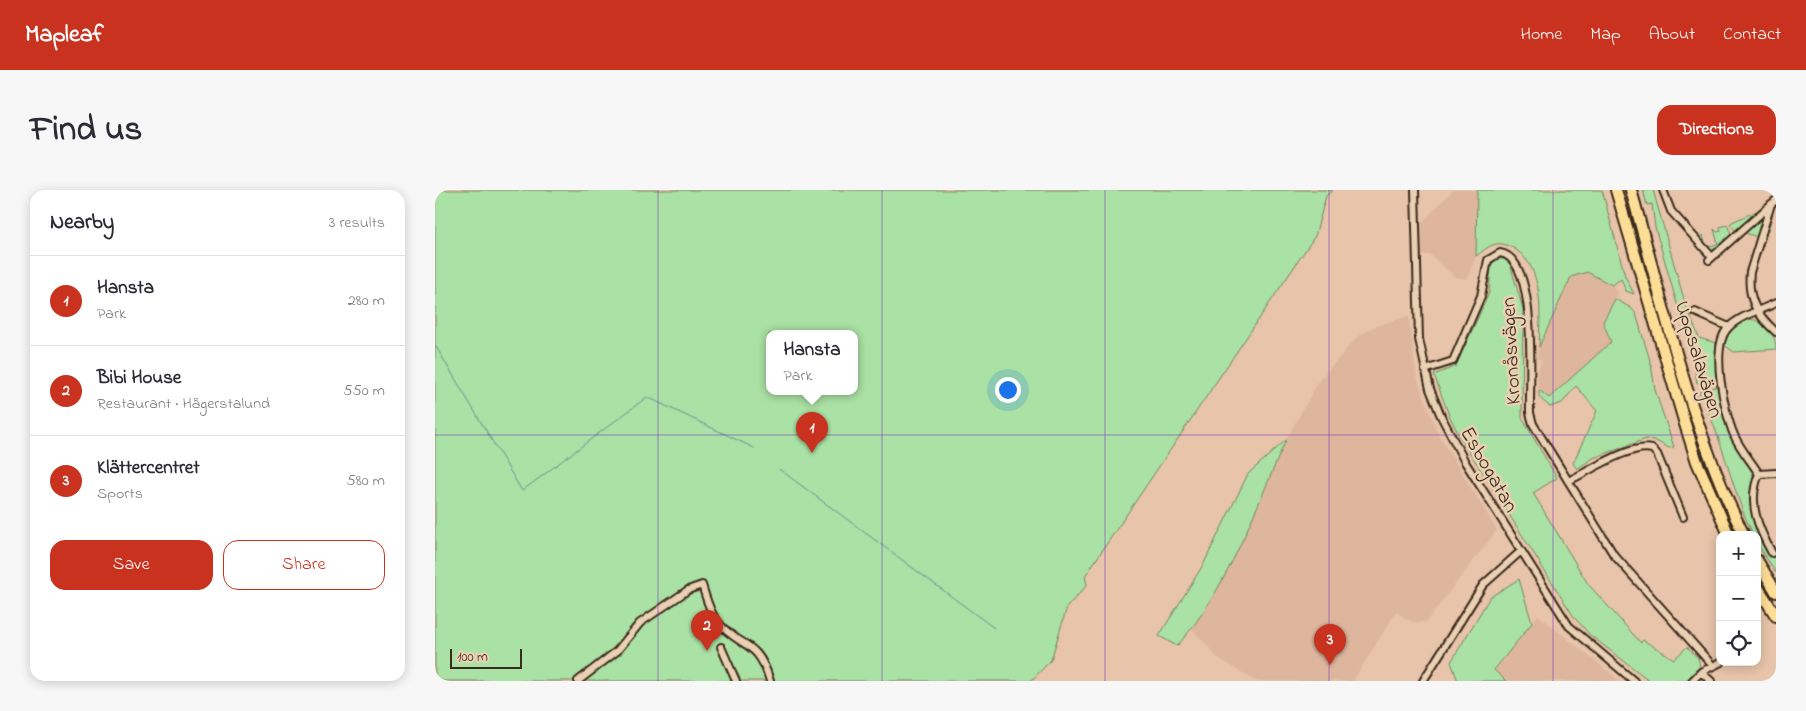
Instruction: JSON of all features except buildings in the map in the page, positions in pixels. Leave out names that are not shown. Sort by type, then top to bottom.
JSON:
[{"type":"highway","points":[[1611,190],[1635,257]]},
{"type":"highway","name":"Uppsalavägen","points":[[1616,190],[1697,462],[1727,531]]},
{"type":"highway","name":"Uppsalavägen","points":[[1631,190],[1698,420],[1722,486],[1742,531]]},
{"type":"highway","points":[[1761,567],[1776,592]]},
{"type":"highway","points":[[1761,592],[1776,616]]},
{"type":"street","name":"Esbogatan","points":[[1415,190],[1417,322],[1430,389],[1453,440],[1520,552],[1569,626],[1581,639],[1630,680]]},
{"type":"street","points":[[1663,190],[1671,211],[1710,258],[1773,202]]},
{"type":"street","points":[[1773,202],[1749,272],[1750,292],[1757,312],[1776,332]]},
{"type":"street","name":"Kronåsvägen","points":[[1425,370],[1453,362],[1481,296],[1487,260],[1499,253],[1511,257],[1517,264],[1522,278],[1529,310],[1530,413],[1533,424],[1625,569],[1713,666]]},
{"type":"street","points":[[1759,474],[1735,437],[1727,409],[1719,351],[1723,334],[1729,327],[1776,303]]},
{"type":"street","points":[[1695,312],[1729,327]]},
{"type":"street","points":[[1568,481],[1597,464],[1643,447],[1653,449],[1657,454],[1683,517]]},
{"type":"street","points":[[1759,474],[1776,473]]},
{"type":"street","points":[[1759,474],[1754,484],[1752,506],[1772,553]]},
{"type":"street","points":[[1423,681],[1483,585],[1520,552]]},
{"type":"street","points":[[578,681],[617,651],[640,623],[688,590],[702,585],[717,621],[758,653],[765,664],[770,681]]},
{"type":"street","points":[[721,647],[736,681]]},
{"type":"street","points":[[1692,681],[1701,672],[1716,664]]},
{"type":"street","points":[[1701,672],[1711,681]]},
{"type":"shaded area","points":[[1453,190],[1477,190],[1476,256],[1467,279],[1455,277],[1431,255],[1420,255],[1420,225]]},
{"type":"shaded area","points":[[1587,272],[1612,285],[1618,294],[1603,322],[1612,342],[1549,398],[1539,390],[1537,374],[1542,360],[1537,358],[1539,347],[1571,277]]},
{"type":"shaded area","points":[[1409,316],[1416,375],[1438,434],[1497,530],[1426,622],[1412,622],[1396,612],[1353,681],[1255,681],[1217,657],[1192,629],[1229,566],[1286,440],[1318,382],[1356,338],[1373,327]]},
{"type":"shaded area","points":[[1538,615],[1620,681],[1506,681],[1494,671]]},
{"type":"green space","points":[[435,190],[1333,190],[1326,196],[1315,236],[1085,576],[1087,585],[1067,607],[1051,660],[1031,681],[435,681]]},
{"type":"green space","points":[[1477,190],[1602,190],[1625,276],[1634,294],[1626,291],[1621,279],[1612,285],[1587,272],[1571,277],[1539,347],[1539,294],[1532,268],[1515,249],[1506,245],[1493,245],[1476,256]]},
{"type":"green space","points":[[1643,190],[1653,190],[1685,303],[1699,338],[1716,343],[1715,357],[1718,378],[1697,383],[1694,363],[1655,227],[1652,204],[1647,205]]},
{"type":"green space","points":[[1759,210],[1736,231],[1730,224],[1732,222]]},
{"type":"green space","points":[[1763,214],[1757,237],[1743,232]]},
{"type":"green space","points":[[1727,225],[1731,234],[1716,250],[1710,250],[1707,247],[1718,244],[1714,229],[1717,232],[1721,231],[1720,227]]},
{"type":"green space","points":[[1703,235],[1706,246],[1699,240]]},
{"type":"green space","points":[[1497,259],[1504,259],[1510,264],[1523,309],[1522,418],[1557,478],[1533,493],[1588,584],[1641,643],[1643,640],[1674,659],[1687,647],[1698,658],[1700,666],[1686,681],[1650,681],[1590,635],[1574,617],[1460,437],[1449,415],[1434,375],[1456,366],[1489,293],[1491,265]]},
{"type":"green space","points":[[1615,299],[1631,308],[1636,314],[1651,364],[1655,390],[1674,447],[1669,448],[1654,440],[1646,439],[1593,458],[1577,469],[1573,463],[1597,411],[1576,386],[1562,403],[1550,407],[1539,397],[1539,390],[1549,398],[1611,342],[1603,322]]},
{"type":"green space","points":[[1750,319],[1760,322],[1769,329],[1774,338],[1776,349],[1734,352],[1724,345],[1726,335],[1732,328],[1740,322]]},
{"type":"green space","points":[[1718,386],[1732,440],[1753,472],[1751,506],[1760,531],[1751,531],[1745,517],[1714,427],[1699,392]]},
{"type":"green space","points":[[1286,440],[1239,548],[1226,574],[1195,624],[1177,646],[1159,636],[1203,565],[1248,474]]},
{"type":"green space","points":[[1761,535],[1776,561],[1776,573],[1761,550]]},
{"type":"green space","points":[[1519,579],[1532,623],[1494,670],[1506,681],[1458,681],[1451,662],[1490,597]]},
{"type":"waterway","points":[[435,345],[522,491],[647,397],[754,448]]},
{"type":"waterway","points":[[779,469],[994,628]]},
{"type":"place","name":"Hansta","points":[[812,453]]},
{"type":"place","name":"Bibi House","points":[[707,651]]},
{"type":"place","name":"Klättercentret","points":[[1330,665]]}]
